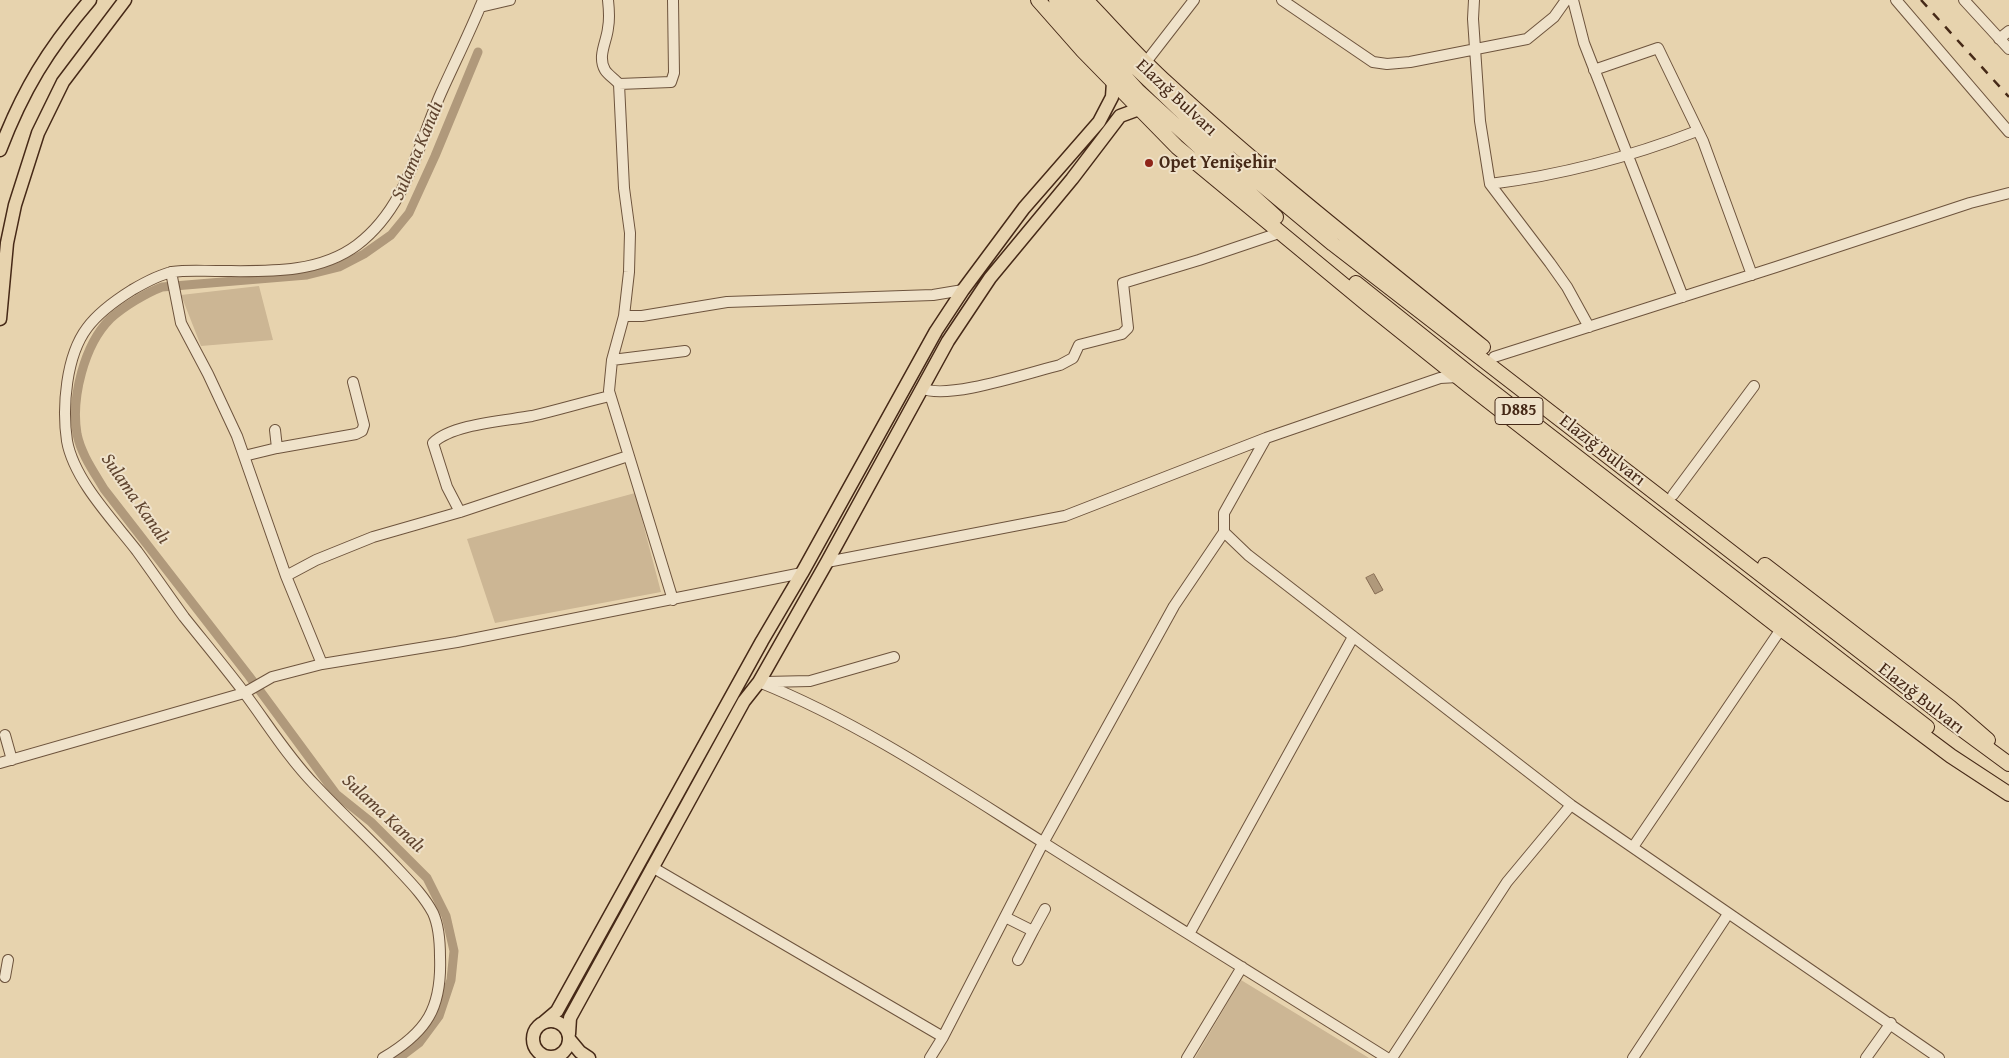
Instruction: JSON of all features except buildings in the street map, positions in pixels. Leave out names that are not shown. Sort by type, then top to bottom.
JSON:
[{"type":"highway","points":[[1038,0],[1113,82],[1177,147],[1282,232],[1440,371],[1458,377],[1781,629],[1951,756],[2009,792]]},
{"type":"highway","name":"Elazığ Bulvarı","points":[[1056,0],[1138,91],[1307,244],[1470,374],[2009,792]]},
{"type":"highway","name":"Elazığ Bulvarı","points":[[1071,0],[1135,67],[1232,160],[1333,244],[1941,714],[2009,764]]},
{"type":"highway","points":[[1086,0],[1146,62],[1208,120],[1323,218],[1494,357],[1950,706],[2009,759]]},
{"type":"main road","points":[[0,150],[22,97],[36,71],[62,32],[90,0]]},
{"type":"main road","points":[[0,319],[7,243],[20,188],[38,133],[63,82],[125,0]]},
{"type":"main road","points":[[1113,82],[1112,97],[1098,122],[1024,208],[963,290],[936,331],[557,1011],[536,1030],[533,1042],[538,1052],[550,1058],[561,1055],[569,1046],[570,1018],[744,701],[759,682],[948,341],[990,278],[1072,179],[1120,116],[1139,109]]},
{"type":"main road","points":[[544,1022],[562,1024],[580,1052],[589,1058]]},
{"type":"street","points":[[383,1058],[398,1049],[417,1033],[430,1017],[437,998],[440,971],[438,930],[433,914],[417,889],[303,772],[278,740],[247,691],[97,502],[72,456],[67,440],[67,381],[77,344],[87,326],[122,296],[146,282],[171,276],[309,266],[345,253],[360,242],[378,225],[404,188],[440,95],[482,4],[510,0]]},
{"type":"street","points":[[608,0],[610,13],[608,30],[602,50],[602,60],[605,70],[619,84],[624,188],[630,233],[629,272],[624,316],[612,360],[610,396],[674,600]]},
{"type":"street","points":[[619,84],[671,82],[674,73],[674,0]]},
{"type":"street","points":[[1146,62],[1194,0]]},
{"type":"street","points":[[1282,0],[1373,62],[1387,64],[1410,62],[1526,39],[1554,17],[1566,0]]},
{"type":"street","points":[[1474,0],[1473,19],[1480,121],[1490,184],[1550,263],[1589,327]]},
{"type":"street","points":[[1573,0],[1584,43],[1594,70],[1684,297]]},
{"type":"street","points":[[1896,0],[2009,132]]},
{"type":"street","points":[[1964,0],[2009,49]]},
{"type":"street","points":[[1999,39],[2009,31]]},
{"type":"street","points":[[1594,70],[1658,48],[1703,141],[1752,275]]},
{"type":"street","points":[[1490,184],[1548,175],[1628,155],[1697,131]]},
{"type":"street","points":[[1494,357],[1970,203],[2009,193]]},
{"type":"street","points":[[922,388],[928,392],[960,390],[1060,365],[1073,358],[1079,345],[1127,331],[1123,283],[1282,232]]},
{"type":"street","points":[[171,276],[181,323],[208,374],[237,436],[286,576],[322,664]]},
{"type":"street","points":[[624,316],[642,316],[728,302],[933,295],[963,290]]},
{"type":"street","points":[[612,360],[685,350]]},
{"type":"street","points":[[827,562],[1065,516],[1440,371]]},
{"type":"street","points":[[244,456],[356,434],[362,431],[364,425],[353,382]]},
{"type":"street","points":[[1673,494],[1754,386]]},
{"type":"street","points":[[460,512],[447,487],[433,443],[438,438],[468,427],[530,416],[610,396]]},
{"type":"street","points":[[275,430],[277,448]]},
{"type":"street","points":[[930,1058],[943,1037],[1043,842],[1174,606],[1224,532],[1224,513],[1266,438]]},
{"type":"street","points":[[286,576],[316,560],[373,537],[460,512],[628,456]]},
{"type":"street","points":[[1224,532],[1248,555],[1571,805],[1939,1058]]},
{"type":"street","points":[[0,763],[247,691],[272,677],[322,664],[457,642],[802,573]]},
{"type":"street","points":[[1633,847],[1781,629]]},
{"type":"street","points":[[1189,934],[1354,636]]},
{"type":"street","points":[[759,682],[810,680],[894,657]]},
{"type":"street","points":[[759,682],[798,698],[931,770],[1387,1058]]},
{"type":"street","points":[[5,735],[12,760]]},
{"type":"street","points":[[1392,1058],[1507,882],[1571,805]]},
{"type":"street","points":[[652,867],[943,1037]]},
{"type":"street","points":[[1018,960],[1045,909]]},
{"type":"street","points":[[1632,1058],[1728,914]]},
{"type":"street","points":[[1005,917],[1033,931]]},
{"type":"street","points":[[5,976],[8,960]]},
{"type":"street","points":[[1187,1058],[1242,967]]},
{"type":"street","points":[[1866,1058],[1890,1024]]},
{"type":"shaded area","points":[[259,286],[273,340],[201,346],[181,295]]},
{"type":"shaded area","points":[[635,493],[661,592],[495,623],[467,539]]},
{"type":"shaded area","points":[[1374,574],[1383,590],[1375,594],[1366,578]]},
{"type":"shaded area","points":[[1241,980],[1369,1058],[1195,1058]]},
{"type":"waterway","name":"Sulama Kanalı","points":[[399,1058],[419,1043],[439,1016],[451,980],[454,951],[446,916],[427,878],[371,822],[336,794],[249,676],[104,489],[88,463],[79,441],[76,404],[87,357],[101,330],[115,314],[142,297],[162,287],[307,275],[339,267],[364,254],[391,235],[409,213],[478,52]]},
{"type":"railway","points":[[1921,0],[2009,97]]},
{"type":"place","name":"Opet Yenişehir","points":[[1149,163]]}]
